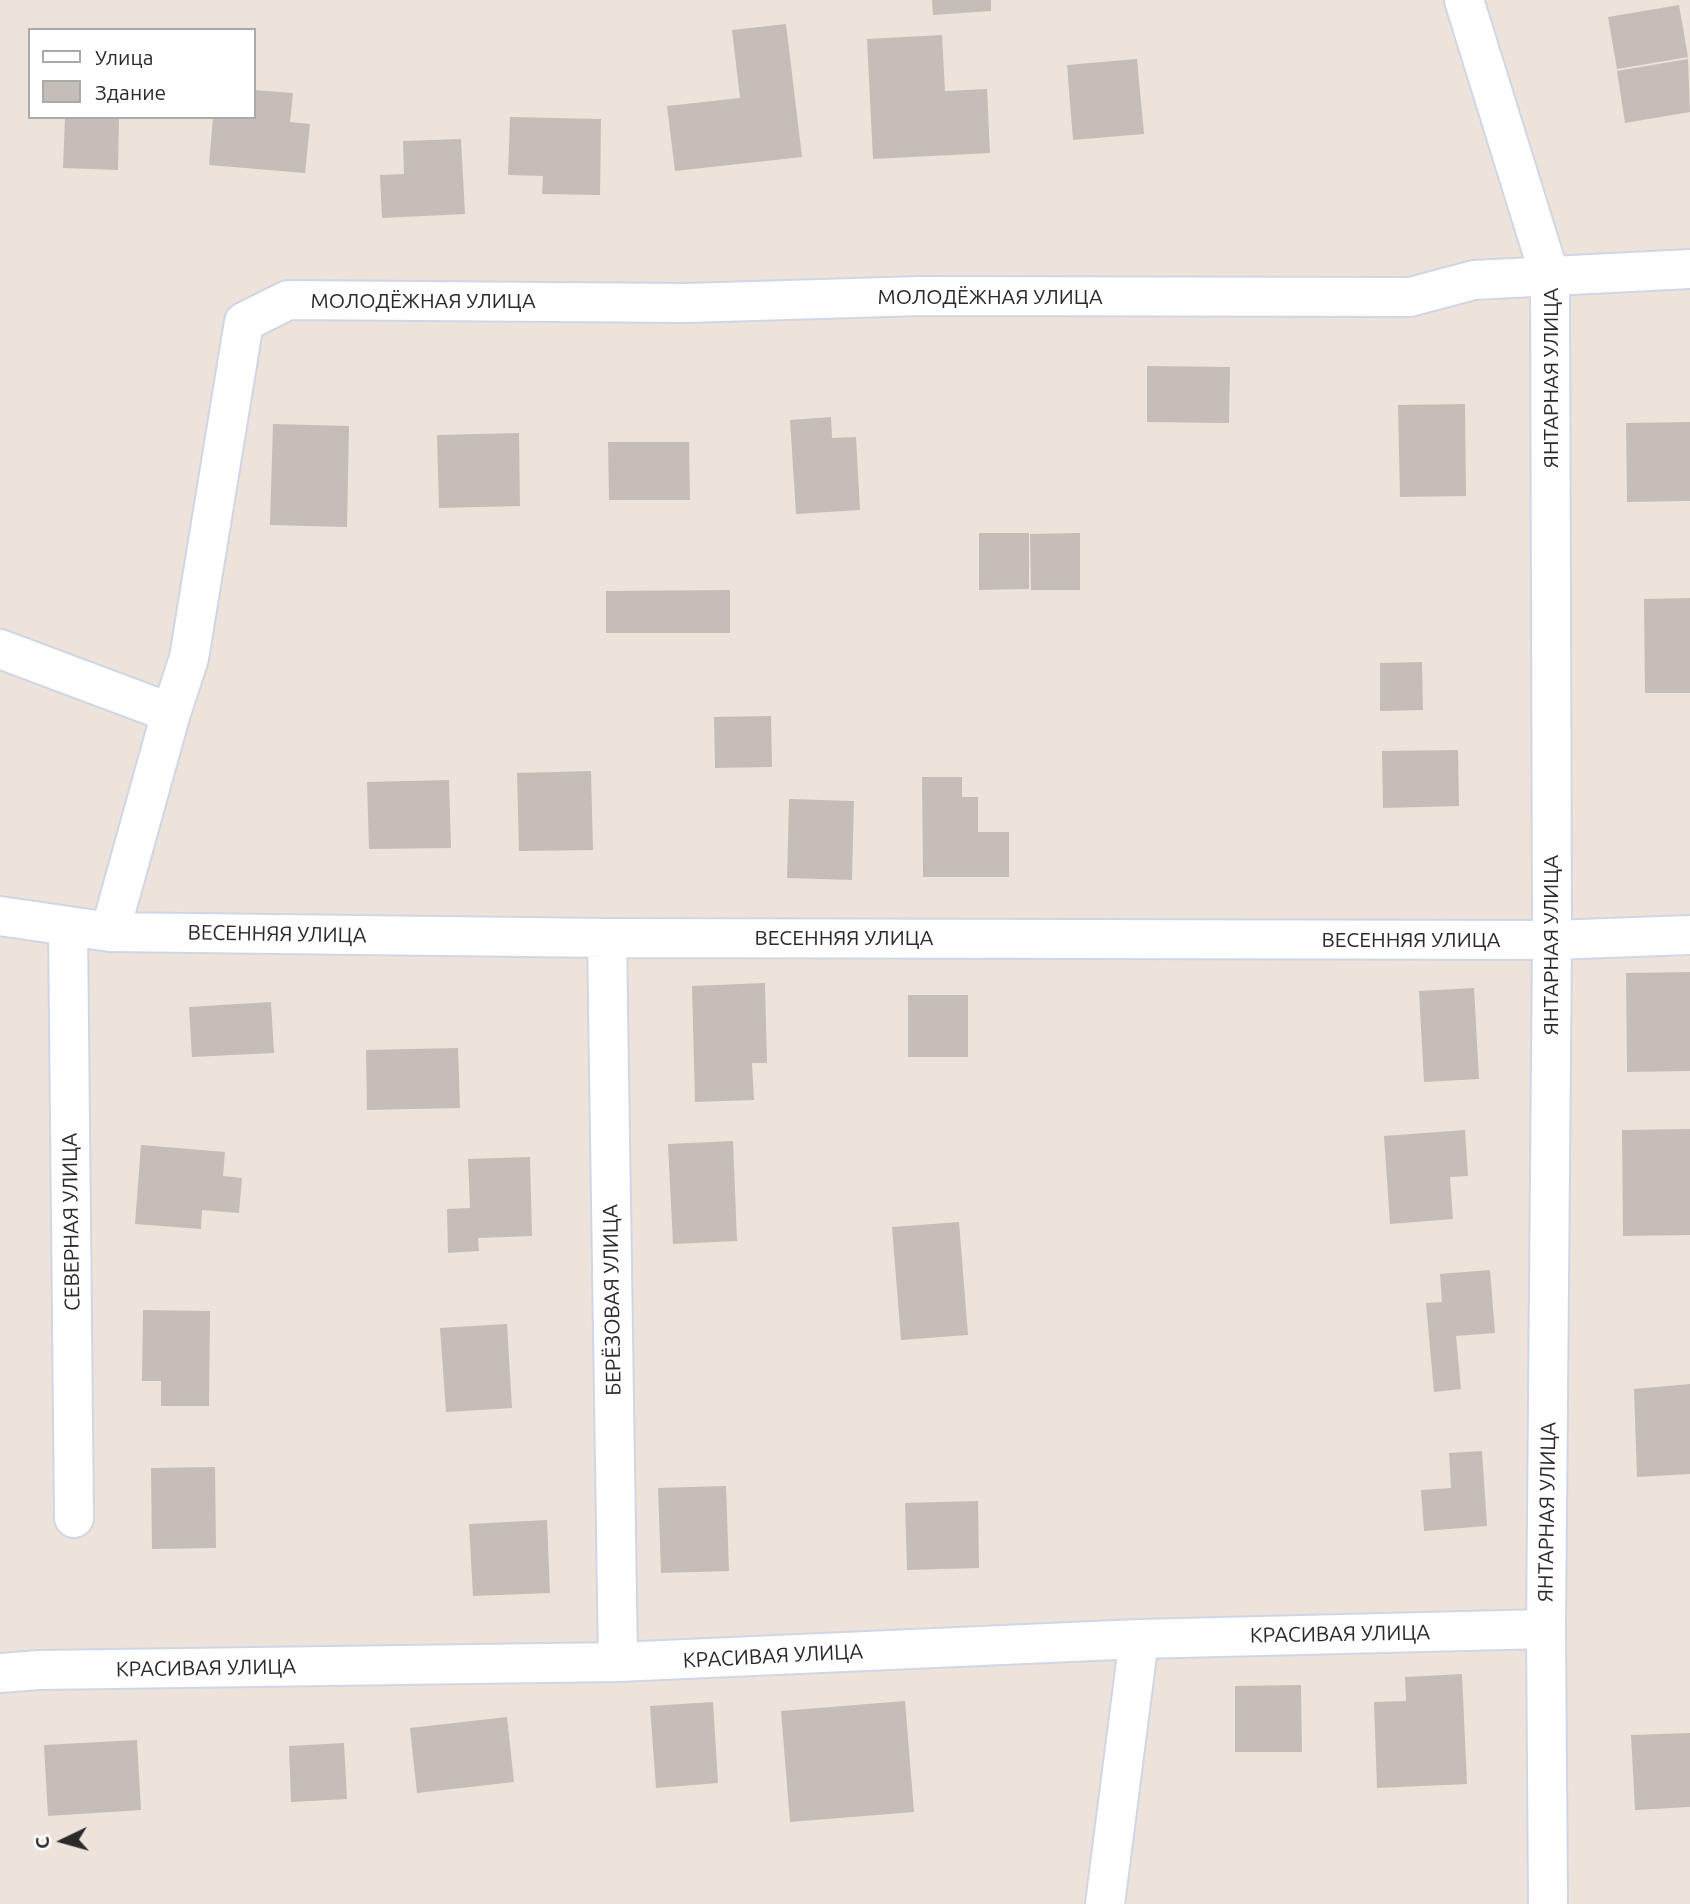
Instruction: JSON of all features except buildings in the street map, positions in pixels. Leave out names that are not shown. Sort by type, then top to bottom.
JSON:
[{"type":"street","name":"ЯНТАРНАЯ УЛИЦА","points":[[1464,0],[1550,277],[1552,940],[1546,1629],[1548,1904]]},
{"type":"street","name":"МОЛОДЁЖНАЯ УЛИЦА","points":[[171,713],[189,658],[244,322],[288,300],[686,303],[921,296],[1410,297],[1474,280],[1690,269]]},
{"type":"street","points":[[0,649],[171,713],[110,932]]},
{"type":"street","name":"ВЕСЕННЯЯ УЛИЦА","points":[[0,916],[110,932],[607,937],[1552,940],[1690,935]]},
{"type":"street","name":"СЕВЕРНАЯ УЛИЦА","points":[[68,926],[74,1518]]},
{"type":"street","name":"БЕРЁЗОВАЯ УЛИЦА","points":[[607,937],[618,1662]]},
{"type":"street","name":"КРАСИВАЯ УЛИЦА","points":[[0,1673],[38,1670],[618,1662],[1139,1639],[1546,1629]]},
{"type":"street","points":[[1105,1904],[1139,1639]]}]
